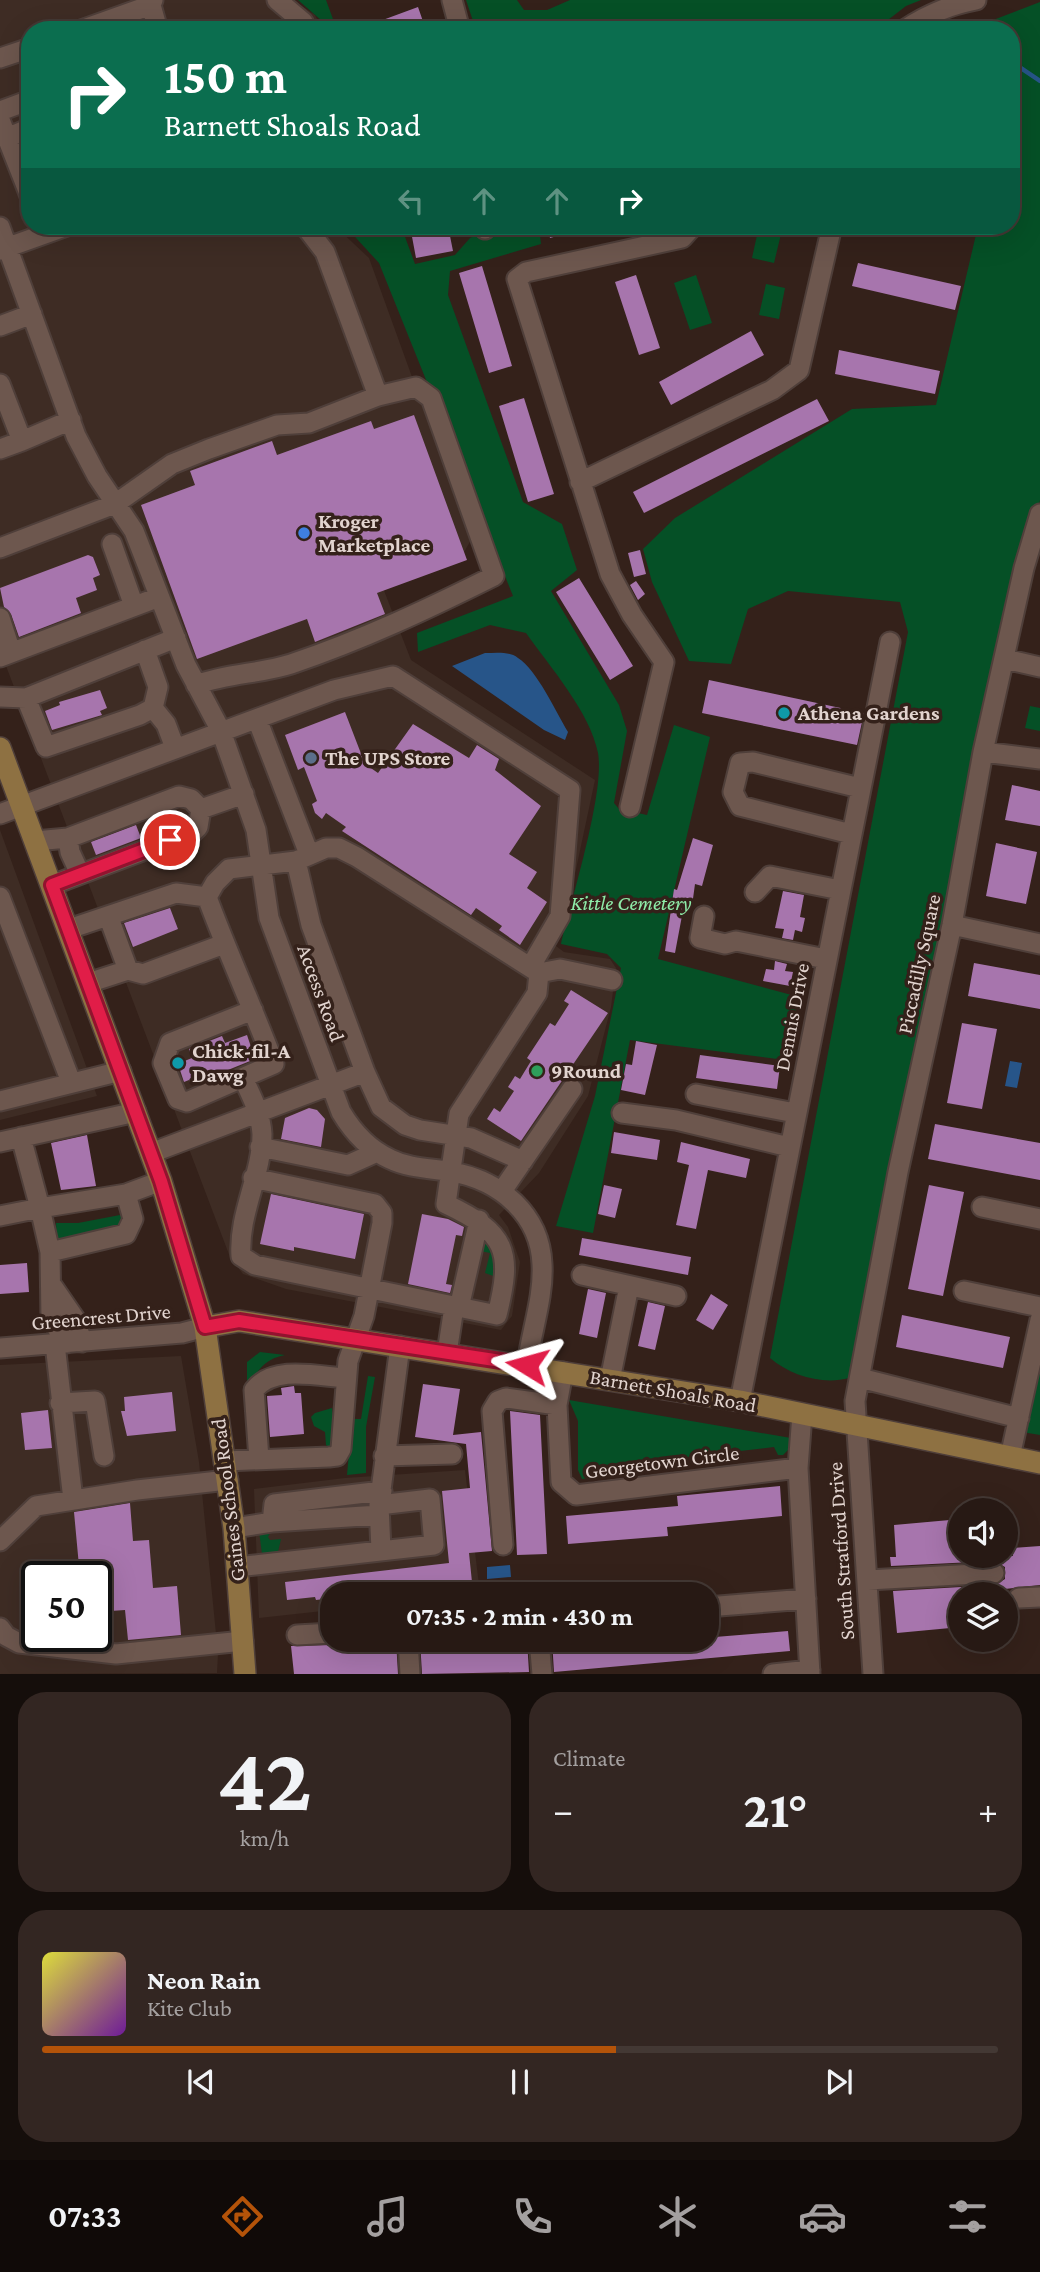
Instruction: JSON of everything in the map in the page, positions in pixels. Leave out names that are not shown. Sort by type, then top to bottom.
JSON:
[{"type":"main road","points":[[0,748],[161,1181],[205,1327]]},
{"type":"main road","name":"Barnett Shoals Road","points":[[205,1327],[239,1321],[527,1365],[740,1401],[1040,1463]]},
{"type":"main road","name":"Gaines School Road","points":[[205,1327],[234,1528],[245,1674]]},
{"type":"street","points":[[277,0],[302,21]]},
{"type":"street","points":[[452,0],[458,21]]},
{"type":"street","points":[[917,21],[949,5],[976,0]]},
{"type":"street","points":[[104,21],[152,2],[156,21]]},
{"type":"street","points":[[0,58],[21,51]]},
{"type":"street","points":[[0,111],[21,103]]},
{"type":"street","points":[[4,129],[21,163]]},
{"type":"street","name":"Access Road","points":[[0,227],[4,249],[32,314],[71,420],[97,477],[134,531],[196,685],[221,731],[256,830],[270,918],[331,1086],[348,1124],[377,1152],[407,1165],[452,1171],[481,1180],[502,1191],[526,1216],[542,1257],[541,1283],[527,1365]]},
{"type":"street","points":[[4,249],[33,235]]},
{"type":"street","points":[[312,235],[325,251],[378,396]]},
{"type":"street","points":[[630,807],[664,662],[615,584],[580,482],[517,279],[526,272],[682,238],[685,235]]},
{"type":"street","points":[[580,482],[772,390],[799,370],[830,235]]},
{"type":"street","points":[[0,326],[32,314]]},
{"type":"street","points":[[0,384],[22,441]]},
{"type":"street","points":[[0,548],[115,504],[172,464],[277,425],[309,423],[378,396],[416,387],[431,398],[495,576],[396,625],[299,661],[223,675],[196,685]]},
{"type":"street","points":[[0,449],[71,420]]},
{"type":"street","name":"Piccadilly Square","points":[[855,1424],[855,1401],[898,1172],[952,925],[983,752],[1005,659],[1032,569],[1040,514]]},
{"type":"street","points":[[112,544],[134,606]]},
{"type":"street","points":[[0,618],[5,654],[159,597]]},
{"type":"street","points":[[0,697],[26,698],[176,638]]},
{"type":"street","name":"Dennis Drive","points":[[740,1401],[890,642]]},
{"type":"street","points":[[145,650],[158,687],[153,708]]},
{"type":"street","points":[[1005,659],[1040,667]]},
{"type":"street","points":[[0,814],[334,690],[393,676],[570,790],[560,916],[535,970],[540,985],[459,1114],[446,1204],[479,1220],[500,1245],[506,1265],[505,1283],[497,1315],[255,1265],[241,1256],[242,1233],[260,1147],[258,1113],[243,1077]]},
{"type":"street","points":[[26,698],[46,747],[153,708]]},
{"type":"street","points":[[153,708],[166,724],[175,748]]},
{"type":"street","points":[[257,719],[303,857],[311,925],[377,1100],[398,1122],[419,1130],[480,1141],[523,1161]]},
{"type":"street","points":[[983,752],[1040,759]]},
{"type":"street","points":[[851,834],[740,806],[733,792],[740,763],[753,762],[860,788]]},
{"type":"street","points":[[201,809],[244,794]]},
{"type":"street","points":[[35,841],[68,838],[179,796],[191,799],[201,809]]},
{"type":"street","points":[[52,885],[193,832],[198,827],[201,809]]},
{"type":"street","points":[[68,838],[70,852],[80,874]]},
{"type":"street","points":[[207,897],[229,869],[262,866],[339,848],[535,970],[560,969],[612,981]]},
{"type":"street","points":[[755,892],[770,876],[840,890]]},
{"type":"street","points":[[69,929],[109,918],[176,893],[207,897]]},
{"type":"street","points":[[0,897],[71,1082]]},
{"type":"street","points":[[207,897],[224,944],[253,1010],[274,1064],[187,1102],[178,1099],[163,1057],[170,1043],[178,1037],[253,1010]]},
{"type":"street","points":[[704,916],[700,938],[725,944],[736,941],[826,959]]},
{"type":"street","points":[[109,918],[128,970]]},
{"type":"street","points":[[952,925],[1040,944]]},
{"type":"street","points":[[88,983],[128,970],[143,974],[224,944]]},
{"type":"street","points":[[0,1101],[121,1071]]},
{"type":"street","points":[[151,1153],[365,1072]]},
{"type":"street","points":[[502,1191],[572,1089]]},
{"type":"street","points":[[696,1094],[796,1113]]},
{"type":"street","points":[[0,1142],[136,1112]]},
{"type":"street","points":[[622,1113],[676,1120],[789,1147]]},
{"type":"street","points":[[21,1137],[50,1252],[51,1319],[68,1343],[60,1402],[73,1500]]},
{"type":"street","points":[[260,1147],[348,1165],[377,1152]]},
{"type":"street","points":[[0,1541],[36,1506],[137,1490],[227,1471],[259,1460],[337,1455],[341,1449],[345,1378],[369,1289],[382,1223],[380,1208],[365,1201],[253,1178]]},
{"type":"street","points":[[0,1216],[126,1194],[161,1181]]},
{"type":"street","points":[[50,1252],[126,1234],[134,1219],[126,1194]]},
{"type":"street","points":[[982,1207],[1040,1219]]},
{"type":"street","points":[[447,1353],[479,1220]]},
{"type":"street","points":[[582,1275],[676,1296]]},
{"type":"street","points":[[610,1380],[629,1286]]},
{"type":"street","points":[[964,1291],[1040,1307]]},
{"type":"street","points":[[1010,1458],[1040,1320]]},
{"type":"street","name":"Greencrest Drive","points":[[0,1348],[182,1333],[205,1327]]},
{"type":"street","points":[[381,1550],[380,1504],[384,1456],[400,1346]]},
{"type":"street","name":"Georgetown Circle","points":[[563,1372],[557,1405],[561,1482],[576,1495],[799,1468]]},
{"type":"street","points":[[259,1460],[254,1390],[260,1382],[272,1376],[300,1374],[345,1378]]},
{"type":"street","points":[[860,1378],[1019,1418]]},
{"type":"street","points":[[503,1545],[492,1411],[498,1401],[506,1398],[557,1405]]},
{"type":"street","points":[[60,1402],[96,1401],[104,1456]]},
{"type":"street","points":[[773,1674],[810,1672],[799,1468],[802,1414]]},
{"type":"street","name":"South Stratford Drive","points":[[855,1424],[873,1674]]},
{"type":"street","points":[[384,1456],[452,1454]]},
{"type":"street","points":[[234,1528],[272,1522],[274,1504],[380,1504],[430,1499],[433,1545],[237,1567]]},
{"type":"street","points":[[868,1580],[994,1573]]},
{"type":"street","points":[[1018,1598],[1040,1597]]},
{"type":"street","points":[[719,1606],[806,1599]]},
{"type":"street","points":[[0,1628],[6,1636],[19,1643],[116,1654],[243,1641]]},
{"type":"street","points":[[297,1635],[320,1634]]},
{"type":"street","points":[[409,1652],[410,1674]]},
{"type":"street","points":[[540,1652],[542,1674]]},
{"type":"shaded area","points":[[0,0],[293,0],[315,15],[318,21],[21,21],[21,235],[345,235],[369,258],[471,540],[460,559],[383,588],[411,660],[595,780],[565,921],[552,943],[564,952],[610,959],[616,968],[611,1007],[588,1096],[539,1173],[499,1215],[508,1227],[520,1262],[512,1316],[501,1330],[286,1289],[243,1274],[230,1257],[0,650]]},
{"type":"shaded area","points":[[0,830],[97,1096],[0,1120]]},
{"type":"shaded area","points":[[181,1356],[199,1462],[218,1654],[217,1673],[0,1674],[0,1365]]},
{"type":"shaded area","points":[[465,1470],[479,1582],[320,1582],[320,1611],[259,1618],[254,1489],[345,1478]]},
{"type":"green space","points":[[298,0],[326,0],[334,21],[322,21]]},
{"type":"green space","points":[[466,0],[517,0],[524,10],[547,10],[570,0],[921,0],[906,6],[887,21],[473,21]]},
{"type":"green space","points":[[1040,2],[1040,500],[849,1378],[818,1379],[797,1374],[770,1358],[908,632],[900,602],[788,591],[748,609],[731,664],[689,661],[652,582],[643,549],[675,518],[852,409],[936,405],[976,235],[1020,235],[1020,21],[990,21]]},
{"type":"green space","name":"Kittle Cemetery","points":[[353,235],[404,235],[415,264],[455,255],[470,238],[476,235],[540,235],[541,244],[450,271],[448,295],[523,502],[562,524],[577,570],[551,591],[619,705],[627,731],[614,803],[619,809],[647,815],[674,725],[710,737],[658,959],[799,997],[785,1060],[630,1040],[593,1233],[556,1226],[595,1096],[621,968],[607,954],[561,944],[597,794],[598,753],[594,737],[578,706],[526,633],[490,625],[418,652],[417,633],[513,596],[379,263]]},
{"type":"green space","points":[[757,235],[781,235],[774,263],[752,258]]},
{"type":"green space","points":[[696,275],[712,323],[690,330],[674,283]]},
{"type":"green space","points":[[766,284],[785,288],[779,319],[759,315]]},
{"type":"green space","points":[[1030,706],[1040,708],[1040,731],[1025,728]]},
{"type":"green space","points":[[124,1215],[129,1223],[57,1244],[56,1223],[78,1223]]},
{"type":"green space","points":[[482,1236],[495,1254],[496,1277],[485,1273],[490,1253],[480,1251]]},
{"type":"green space","points":[[260,1352],[285,1355],[269,1361],[258,1371],[247,1402],[247,1362]]},
{"type":"green space","points":[[1040,1358],[1040,1435],[1022,1432]]},
{"type":"green space","points":[[368,1376],[375,1377],[366,1427],[366,1473],[347,1475],[352,1419],[361,1419]]},
{"type":"green space","points":[[569,1400],[791,1438],[790,1448],[783,1455],[778,1455],[774,1447],[592,1468],[590,1478],[582,1479],[578,1470],[578,1421]]},
{"type":"green space","points":[[332,1408],[336,1444],[330,1448],[326,1445],[325,1432],[314,1426],[311,1417],[315,1413]]},
{"type":"green space","points":[[259,1531],[271,1531],[268,1537],[270,1540],[281,1539],[278,1552],[262,1554]]},
{"type":"water","points":[[485,653],[511,654],[525,664],[539,681],[568,732],[565,740],[544,730],[452,666]]},
{"type":"water","points":[[1010,1061],[1022,1063],[1017,1088],[1005,1086]]},
{"type":"water","points":[[510,1565],[511,1577],[487,1579],[487,1567]]},
{"type":"building","points":[[418,7],[423,21],[380,21]]},
{"type":"building","points":[[412,235],[450,235],[453,251],[416,258]]},
{"type":"building","points":[[858,263],[961,286],[955,310],[852,286]]},
{"type":"building","points":[[482,266],[512,366],[489,373],[459,273]]},
{"type":"building","points":[[636,275],[660,348],[639,355],[615,282]]},
{"type":"building","points":[[751,331],[764,355],[671,405],[659,382]]},
{"type":"building","points":[[839,350],[940,371],[935,394],[835,374]]},
{"type":"building","points":[[524,398],[554,494],[528,502],[499,406]]},
{"type":"building","points":[[817,399],[829,421],[644,513],[633,492]]},
{"type":"building","name":"Kroger Marketplace","points":[[414,415],[467,560],[377,593],[385,614],[315,642],[307,619],[197,659],[141,505],[195,485],[190,471],[272,441],[277,455],[371,421],[374,429]]},
{"type":"building","points":[[640,550],[646,574],[634,577],[628,553]]},
{"type":"building","points":[[88,555],[93,557],[100,575],[93,578],[97,590],[76,598],[81,613],[19,637],[11,614],[4,607],[0,588]]},
{"type":"building","points":[[579,578],[633,666],[610,680],[556,592]]},
{"type":"building","points":[[636,581],[645,594],[638,600],[630,585]]},
{"type":"building","name":"Athena Gardens","points":[[709,680],[864,713],[857,745],[702,713]]},
{"type":"building","points":[[100,690],[107,708],[100,711],[102,715],[52,730],[45,711],[60,705],[59,702]]},
{"type":"building","points":[[345,712],[365,764],[378,773],[413,724],[469,758],[477,745],[499,759],[495,770],[541,806],[509,854],[537,872],[527,888],[547,902],[520,945],[499,930],[502,926],[476,908],[471,915],[342,831],[346,827],[326,813],[322,819],[315,813],[312,804],[317,801],[304,767],[298,770],[285,735]]},
{"type":"building","points":[[1012,785],[1040,791],[1040,826],[1005,820]]},
{"type":"building","points":[[136,825],[141,838],[96,855],[91,842]]},
{"type":"building","points":[[693,838],[713,845],[702,886],[695,884],[692,906],[684,905],[675,953],[665,951],[674,889],[677,890]]},
{"type":"building","points":[[996,843],[1037,852],[1026,904],[986,896]]},
{"type":"building","points":[[783,891],[804,895],[800,917],[805,918],[802,932],[795,930],[793,940],[782,938],[784,929],[775,928]]},
{"type":"building","points":[[170,908],[178,929],[133,947],[124,923]]},
{"type":"building","points":[[775,961],[787,964],[785,971],[793,972],[790,986],[763,981],[766,969],[774,970]]},
{"type":"building","points":[[974,963],[1040,975],[1040,1009],[968,996]]},
{"type":"building","points":[[571,990],[608,1013],[521,1141],[487,1119],[494,1108],[500,1112],[514,1091],[508,1087],[515,1076],[520,1079],[531,1061],[527,1058],[550,1023],[555,1026],[569,1004],[564,1001]]},
{"type":"building","points":[[962,1023],[997,1029],[982,1109],[947,1103]]},
{"type":"building","points":[[247,1035],[255,1059],[191,1085],[189,1080],[184,1082],[180,1070],[185,1068],[182,1062],[192,1058],[189,1049],[222,1036],[225,1043]]},
{"type":"building","points":[[636,1041],[657,1045],[645,1095],[621,1090],[626,1064],[632,1065]]},
{"type":"building","points":[[700,1055],[780,1066],[777,1089],[696,1078]]},
{"type":"building","points":[[309,1108],[317,1110],[325,1119],[321,1147],[281,1139],[285,1118]]},
{"type":"building","points":[[935,1124],[1040,1143],[1040,1180],[928,1159]]},
{"type":"building","points":[[614,1132],[660,1140],[657,1160],[611,1153]]},
{"type":"building","points":[[87,1135],[96,1186],[61,1190],[51,1143]]},
{"type":"building","points":[[681,1142],[750,1159],[746,1178],[708,1170],[696,1229],[676,1225],[689,1165],[677,1162]]},
{"type":"building","points":[[604,1185],[622,1189],[615,1218],[598,1214]]},
{"type":"building","points":[[929,1185],[964,1192],[943,1296],[908,1289]]},
{"type":"building","points":[[271,1194],[364,1214],[355,1259],[294,1247],[294,1251],[260,1244]]},
{"type":"building","points":[[422,1214],[448,1219],[464,1227],[462,1236],[456,1235],[446,1284],[452,1285],[450,1293],[408,1284]]},
{"type":"building","points":[[582,1238],[691,1257],[688,1275],[579,1255]]},
{"type":"building","points":[[27,1263],[29,1292],[0,1294],[0,1265]]},
{"type":"building","points":[[588,1289],[606,1293],[597,1338],[579,1334]]},
{"type":"building","points":[[711,1294],[728,1305],[713,1330],[696,1320]]},
{"type":"building","points":[[648,1302],[665,1306],[655,1350],[638,1346]]},
{"type":"building","points":[[902,1315],[1010,1337],[1003,1368],[896,1347]]},
{"type":"building","points":[[423,1384],[460,1389],[453,1435],[481,1432],[492,1551],[469,1553],[472,1582],[320,1582],[320,1600],[316,1600],[315,1597],[287,1600],[285,1582],[449,1563],[442,1491],[470,1488],[466,1444],[415,1437]]},
{"type":"building","points":[[294,1386],[295,1393],[301,1393],[304,1434],[270,1437],[267,1396],[282,1395],[281,1388]]},
{"type":"building","points":[[172,1392],[176,1431],[127,1436],[121,1411],[125,1411],[124,1397]]},
{"type":"building","points":[[48,1410],[52,1448],[25,1450],[21,1413]]},
{"type":"building","points":[[510,1411],[540,1415],[547,1554],[517,1555]]},
{"type":"building","points":[[780,1486],[782,1516],[667,1527],[668,1536],[568,1544],[566,1516],[678,1506],[677,1496]]},
{"type":"building","points":[[130,1503],[133,1541],[149,1540],[153,1588],[177,1586],[181,1635],[128,1640],[125,1610],[112,1611],[112,1561],[79,1561],[74,1512]]},
{"type":"building","points":[[948,1520],[948,1563],[891,1566],[890,1557],[896,1557],[894,1525]]},
{"type":"building","points":[[1040,1546],[1040,1585],[1018,1588],[1018,1582],[1000,1582],[1005,1579],[1005,1568],[1018,1568],[1018,1548]]},
{"type":"building","points":[[948,1588],[948,1628],[897,1633],[893,1591]]},
{"type":"building","points":[[788,1631],[790,1651],[554,1672],[553,1652],[719,1652],[719,1637]]},
{"type":"building","points":[[320,1645],[320,1652],[397,1652],[398,1674],[294,1674],[291,1646]]},
{"type":"building","points":[[421,1652],[528,1652],[529,1672],[422,1674]]},
{"type":"waterway","points":[[1020,67],[1040,81]]},
{"type":"place","name":"Kroger Marketplace","points":[[304,533]]},
{"type":"place","name":"Athena Gardens","points":[[784,713]]},
{"type":"place","name":"The UPS Store","points":[[311,758]]},
{"type":"place","name":"Chick-fil-A Dawg","points":[[178,1063]]},
{"type":"place","name":"9Round","points":[[537,1071]]},
{"type":"route","points":[[170,840],[52,885],[161,1181],[205,1327],[239,1321],[527,1365]]}]
